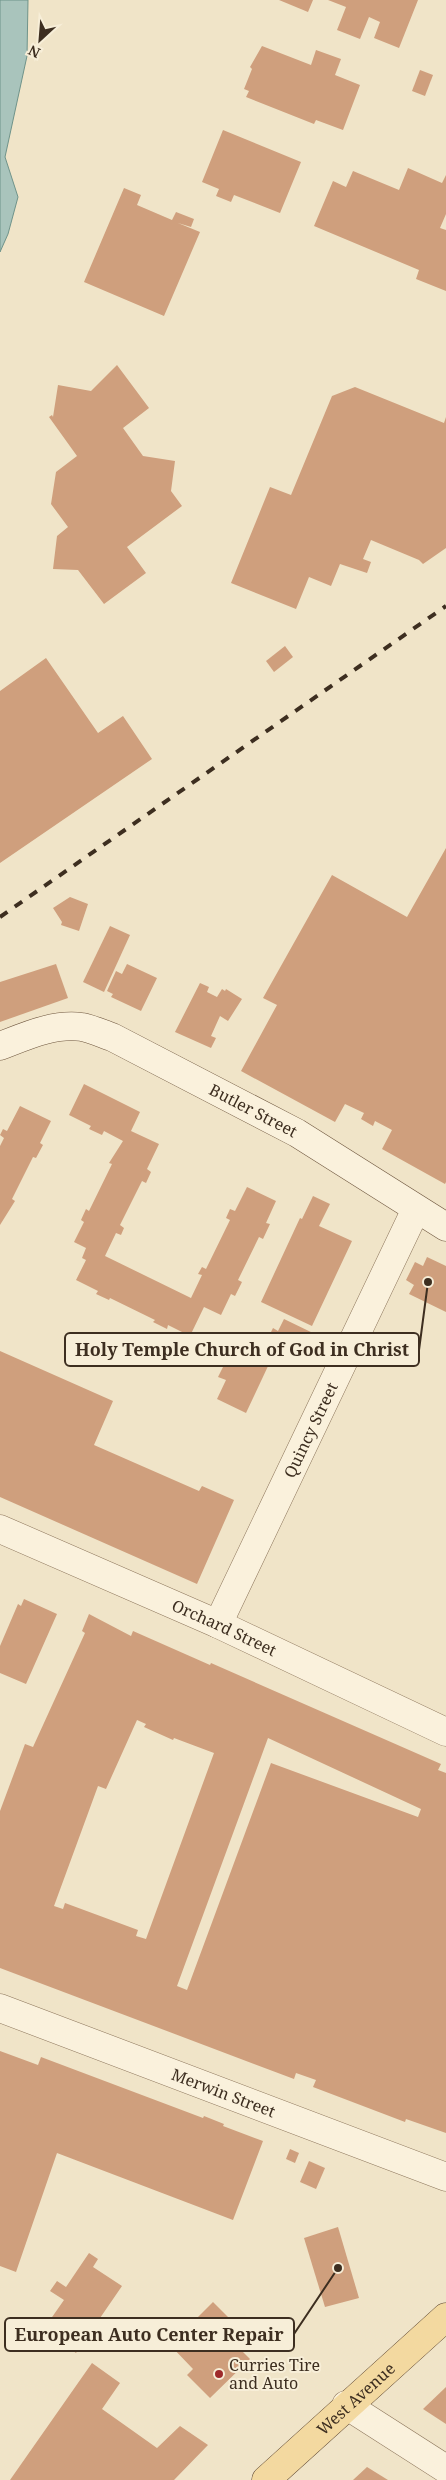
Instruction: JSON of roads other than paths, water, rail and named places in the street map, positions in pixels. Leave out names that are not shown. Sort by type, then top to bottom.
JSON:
[{"type":"main road","name":"West Avenue","points":[[266,2480],[346,2405],[446,2317]]},
{"type":"street","name":"Butler Street","points":[[0,1046],[66,1026],[84,1027],[112,1037],[297,1133],[446,1227]]},
{"type":"street","name":"Quincy Street","points":[[218,1624],[416,1209]]},
{"type":"street","name":"Orchard Street","points":[[0,1529],[218,1624],[446,1732]]},
{"type":"street","name":"Merwin Street","points":[[0,2008],[446,2177]]},
{"type":"street","points":[[346,2405],[446,2469]]},
{"type":"water","points":[[0,0],[28,0],[27,56],[5,157],[18,197],[8,234],[0,252]]},
{"type":"railway","points":[[0,917],[446,606]]},
{"type":"place","name":"Holy Temple Church of God in Christ","points":[[428,1282]]},
{"type":"place","name":"European Auto Center Repair","points":[[338,2268]]},
{"type":"place","name":"Curries Tire and Auto","points":[[219,2374]]}]
